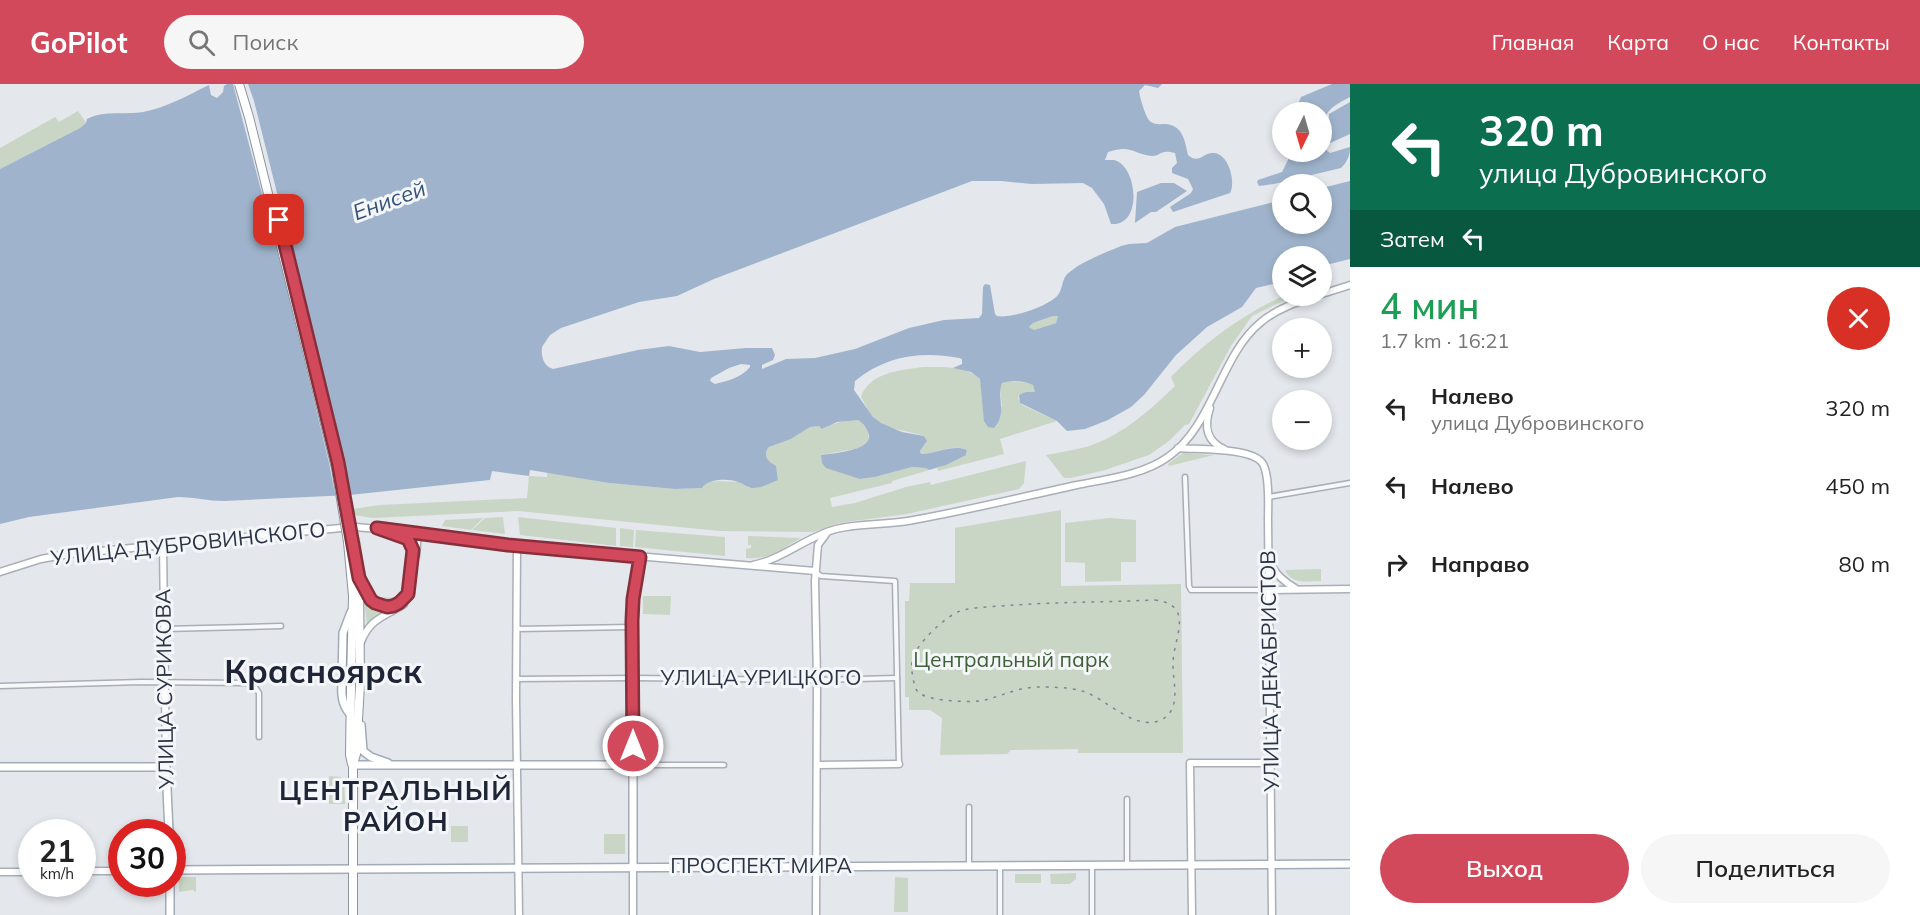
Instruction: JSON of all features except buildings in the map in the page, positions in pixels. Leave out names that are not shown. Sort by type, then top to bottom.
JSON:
[{"type":"highway","points":[[240,84],[251,111],[338,462],[359,578],[361,642],[356,754],[353,765],[353,915]]},
{"type":"highway","points":[[351,541],[352,609],[346,683],[351,715],[350,755],[353,765]]},
{"type":"main road","points":[[1332,291],[1350,285]]},
{"type":"main road","name":"УЛИЦА ДУБРОВИНСКОГО","points":[[753,565],[776,558],[816,536],[847,527],[904,522],[936,516],[1118,477],[1161,462],[1170,456],[1192,432],[1240,346],[1252,330],[1266,318],[1287,306]]},
{"type":"main road","points":[[1213,397],[1207,418],[1208,435],[1214,444],[1230,452]]},
{"type":"main road","points":[[1178,448],[1230,452]]},
{"type":"main road","name":"УЛИЦА ДЕКАБРИСТОВ","points":[[1230,452],[1253,455],[1261,461],[1266,472],[1269,558],[1272,915]]},
{"type":"main road","name":"УЛИЦА ДУБРОВИНСКОГО","points":[[356,527],[517,546],[815,572]]},
{"type":"main road","name":"УЛИЦА ДУБРОВИНСКОГО","points":[[3,571],[41,559],[69,554],[341,528]]},
{"type":"main road","points":[[359,578],[371,600],[381,606],[393,606],[408,594],[412,544],[408,539],[377,528]]},
{"type":"main road","points":[[816,915],[815,572],[819,542],[828,532]]},
{"type":"main road","points":[[361,642],[367,628],[374,621],[403,605],[412,595],[418,533]]},
{"type":"main road","name":"УЛИЦА СУРИКОВА","points":[[163,545],[168,819]]},
{"type":"main road","points":[[517,546],[519,915]]},
{"type":"main road","points":[[633,678],[633,599],[640,557]]},
{"type":"main road","points":[[1269,558],[1273,569],[1287,584],[1300,589]]},
{"type":"main road","points":[[0,580],[3,571]]},
{"type":"main road","points":[[1269,590],[1350,589]]},
{"type":"main road","points":[[359,699],[363,751],[371,757],[397,765]]},
{"type":"main road","points":[[1192,915],[1190,763],[1270,763]]},
{"type":"main road","points":[[817,765],[899,764]]},
{"type":"main road","points":[[353,765],[633,765],[633,915]]},
{"type":"main road","points":[[0,767],[166,767]]},
{"type":"main road","name":"ПРОСПЕКТ МИРА","points":[[186,870],[1350,864]]},
{"type":"main road","points":[[0,872],[18,872]]},
{"type":"main road","points":[[170,897],[170,915]]},
{"type":"street","points":[[1185,477],[1191,590],[1269,590]]},
{"type":"street","points":[[1268,497],[1350,483]]},
{"type":"street","name":"УЛИЦА ДУБРОВИНСКОГО","points":[[815,572],[821,576],[895,581],[897,678]]},
{"type":"street","points":[[164,629],[281,626]]},
{"type":"street","points":[[517,629],[632,627]]},
{"type":"street","points":[[633,678],[633,765],[724,765]]},
{"type":"street","points":[[897,678],[899,764]]},
{"type":"street","name":"УЛИЦА УРИЦКОГО","points":[[516,679],[897,678]]},
{"type":"street","points":[[0,686],[165,681],[246,683],[255,687],[259,693],[259,737]]},
{"type":"street","points":[[1127,799],[1127,864]]},
{"type":"street","points":[[969,807],[969,865]]},
{"type":"street","points":[[1092,864],[1092,915]]},
{"type":"street","points":[[1000,865],[1000,915]]},
{"type":"green space","points":[[78,111],[86,123],[80,128],[0,169],[0,148],[55,117],[59,122]]},
{"type":"green space","points":[[1272,302],[1272,306],[1252,316],[1231,346],[1189,424],[1149,455],[1105,470],[1064,478],[1046,455],[1092,445],[1126,427],[1175,386],[1171,377],[1196,353],[1252,312]]},
{"type":"green space","points":[[1058,316],[1056,323],[1034,330],[1029,327],[1033,323]]},
{"type":"green space","points":[[923,367],[953,368],[974,374],[980,379],[983,398],[1002,407],[1000,387],[1002,383],[1006,381],[1031,383],[1035,392],[1019,395],[1018,398],[1022,405],[1057,421],[1000,439],[1004,454],[938,471],[937,468],[967,454],[967,450],[950,448],[921,454],[920,451],[926,443],[924,436],[892,428],[880,422],[872,416],[861,397],[871,382],[879,377],[896,371]]},
{"type":"green space","points":[[847,420],[858,420],[863,424],[868,433],[868,443],[860,448],[821,455],[860,479],[912,467],[929,470],[892,481],[892,483],[830,498],[832,507],[855,503],[906,487],[930,482],[931,485],[1026,461],[1024,483],[1019,489],[907,514],[839,523],[813,532],[719,531],[518,511],[372,518],[354,515],[352,509],[380,505],[527,498],[529,476],[547,477],[547,472],[609,483],[675,489],[701,488],[708,482],[719,481],[739,482],[749,488],[756,488],[778,479],[776,467],[768,461],[766,456],[769,447],[791,439],[810,427],[819,426],[823,429]]},
{"type":"green space","points":[[1183,453],[1214,455],[1169,466],[1168,464]]},
{"type":"green space","name":"Центральный парк","points":[[1061,510],[1061,586],[1181,584],[1183,753],[1078,753],[1078,749],[1011,750],[1007,754],[940,755],[942,718],[930,710],[909,710],[909,697],[905,697],[905,601],[909,601],[910,583],[955,583],[955,528]]},
{"type":"green space","points":[[503,517],[505,534],[472,530],[485,518]]},
{"type":"green space","points":[[518,517],[616,528],[616,546],[520,535]]},
{"type":"green space","points":[[483,518],[471,530],[442,526],[445,520]]},
{"type":"green space","points":[[1110,518],[1136,520],[1136,562],[1121,562],[1121,581],[1085,582],[1085,563],[1065,562],[1065,523]]},
{"type":"green space","points":[[620,528],[634,530],[633,547],[620,546]]},
{"type":"green space","points":[[636,530],[725,537],[725,556],[635,547]]},
{"type":"green space","points":[[748,536],[801,538],[769,555],[746,558],[746,549],[751,548],[751,545],[748,545]]},
{"type":"green space","points":[[360,537],[365,568],[373,591],[377,597],[400,598],[388,603],[379,601],[372,594],[363,572],[358,538]]},
{"type":"green space","points":[[1321,569],[1321,581],[1296,580],[1285,570]]},
{"type":"green space","points":[[363,592],[372,603],[390,608],[371,620],[367,626]]},
{"type":"green space","points":[[643,596],[671,596],[670,615],[643,614]]},
{"type":"green space","points":[[329,776],[344,779],[345,804],[329,804]]},
{"type":"green space","points":[[451,826],[468,826],[468,842],[451,842]]},
{"type":"green space","points":[[604,834],[625,834],[625,854],[604,854]]},
{"type":"green space","points":[[1076,873],[1076,879],[1070,884],[1051,884],[1050,874]]},
{"type":"green space","points":[[1015,874],[1041,874],[1041,883],[1015,883]]},
{"type":"green space","points":[[186,877],[196,877],[196,892],[186,891]]},
{"type":"green space","points":[[895,877],[908,878],[908,912],[894,912]]},
{"type":"water","name":"Енисей","points":[[227,84],[1162,84],[1158,88],[1145,85],[1139,91],[1149,120],[1154,124],[1176,127],[1186,144],[1188,155],[1192,158],[1214,153],[1224,158],[1230,169],[1232,188],[1230,193],[1173,212],[1170,207],[1191,193],[1193,189],[1188,179],[1172,173],[1172,168],[1177,163],[1175,153],[1163,152],[1152,156],[1127,149],[1108,152],[1105,160],[1114,160],[1122,165],[1128,173],[1134,195],[1128,216],[1121,222],[1111,224],[1104,204],[1092,188],[1083,183],[1032,184],[972,181],[714,279],[677,296],[639,302],[561,328],[550,335],[542,347],[543,360],[553,369],[638,350],[669,346],[700,352],[772,348],[775,355],[773,360],[762,365],[762,369],[786,359],[815,358],[855,349],[909,328],[944,320],[979,318],[982,314],[985,284],[990,285],[997,316],[1020,314],[1047,303],[1058,295],[1068,273],[1082,263],[1121,246],[1147,243],[1175,227],[1272,203],[1272,234],[1332,234],[1332,186],[1350,181],[1350,259],[1332,264],[1332,246],[1272,246],[1272,284],[1256,288],[1242,307],[1207,327],[1176,355],[1144,395],[1131,407],[1108,420],[1085,429],[1067,431],[1057,421],[1020,403],[1019,395],[1035,392],[1033,385],[1014,381],[1002,383],[1000,416],[994,428],[988,427],[984,421],[980,379],[971,372],[953,368],[962,364],[962,359],[959,358],[931,355],[904,358],[879,366],[855,381],[854,390],[873,417],[902,432],[924,436],[927,441],[920,451],[921,454],[956,448],[967,450],[966,455],[929,470],[912,467],[860,479],[826,468],[822,463],[821,455],[858,448],[868,440],[867,430],[858,420],[837,422],[822,429],[819,426],[810,427],[791,439],[769,447],[766,455],[768,460],[776,466],[778,480],[754,488],[729,480],[713,481],[702,488],[675,489],[609,483],[530,470],[529,476],[492,471],[490,480],[350,495],[224,501],[178,497],[29,517],[0,524],[0,169],[80,128],[87,119],[94,116],[136,113],[160,108],[209,85],[211,95],[217,98]],"holes":[[[1058,316],[1056,323],[1034,330],[1029,327],[1033,323]],[[741,364],[750,365],[743,373],[730,380],[715,384],[710,381],[711,378],[729,368]]]},
{"type":"water","points":[[1332,84],[1350,84],[1350,97],[1332,108],[1332,102],[1299,102],[1301,97]]},
{"type":"water","points":[[1350,102],[1350,134],[1332,142],[1332,112]]},
{"type":"water","points":[[1350,147],[1348,159],[1341,168],[1316,174],[1276,174],[1282,172],[1287,162],[1332,162],[1332,152]]},
{"type":"water","points":[[1272,175],[1272,184],[1259,186],[1257,182]]},
{"type":"water","points":[[1161,183],[1174,183],[1187,191],[1135,223],[1137,192]]},
{"type":"pier","points":[[233,84],[248,84],[254,101],[342,453],[350,498],[336,499],[283,273]]},
{"type":"railway","points":[[1155,600],[1167,603],[1175,608],[1179,615],[1173,662],[1174,702],[1168,715],[1161,720],[1151,722],[1130,718],[1091,694],[1071,689],[1029,688],[980,701],[935,699],[916,689],[912,665],[916,652],[933,631],[960,611],[980,607],[1049,603],[1155,600]]},
{"type":"district","name":"Красноярск","points":[[323,671]]},
{"type":"district","name":"ЦЕНТРАЛЬНЫЙ РАЙОН","points":[[396,806]]},
{"type":"route","points":[[279,220],[338,462],[359,578],[371,600],[387,607],[404,599],[409,590],[413,550],[408,539],[377,528],[508,545],[640,557],[632,621],[633,746]]}]
